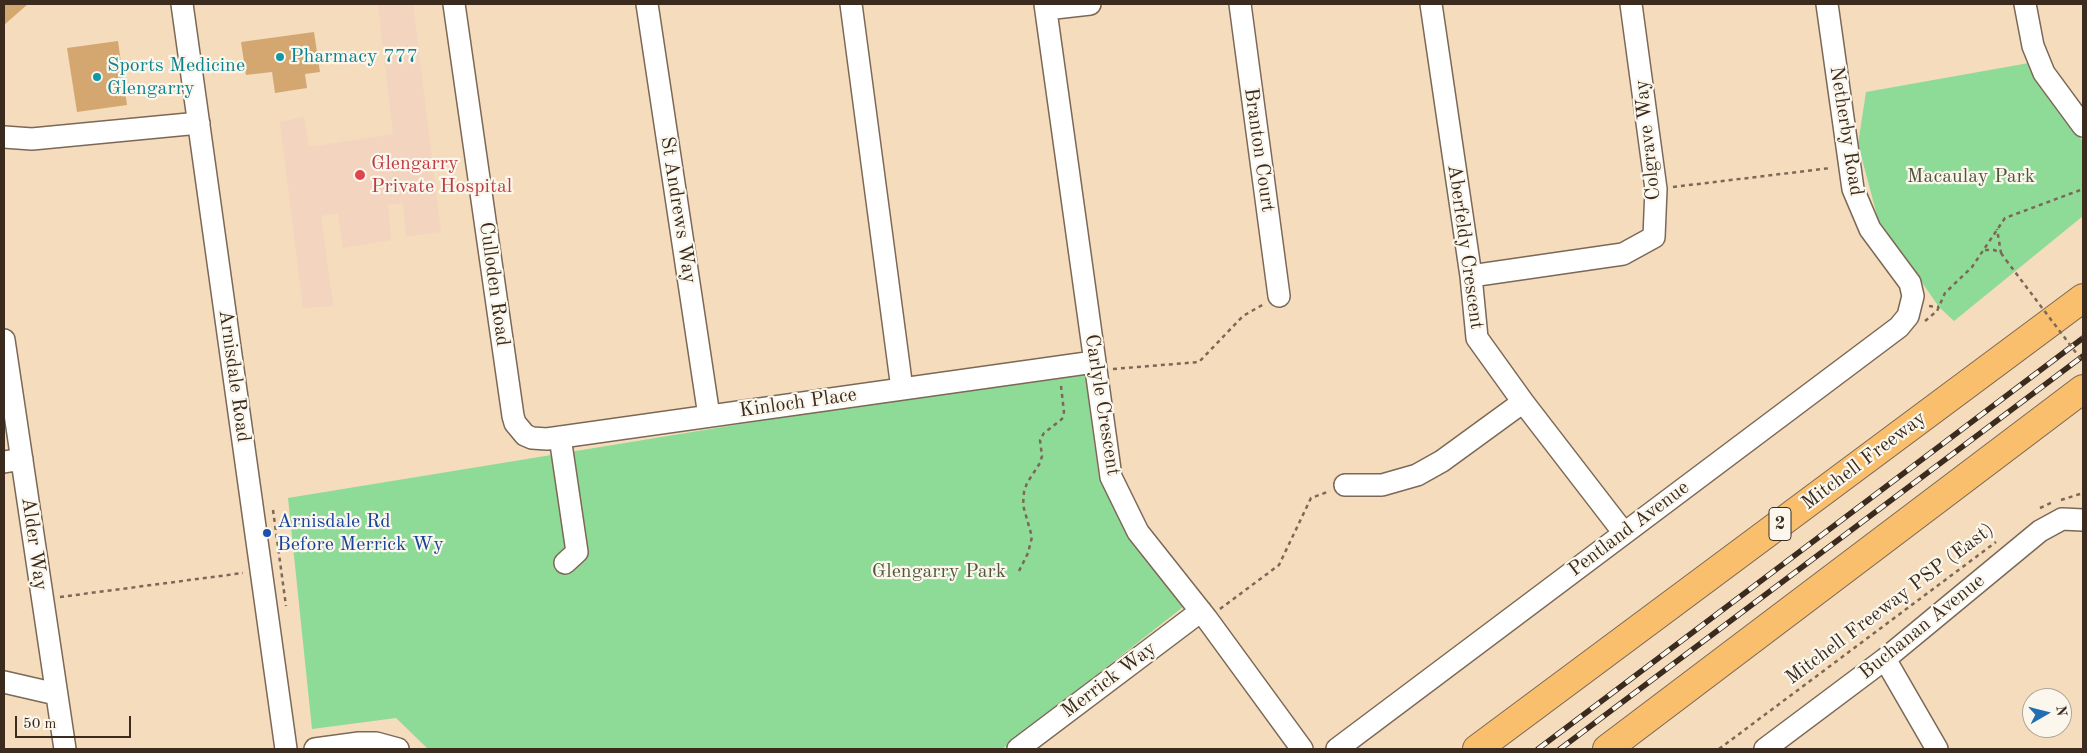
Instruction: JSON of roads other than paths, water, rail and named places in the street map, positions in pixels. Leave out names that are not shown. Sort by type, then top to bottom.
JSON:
[{"type":"highway","name":"Mitchell Freeway","points":[[1477,749],[2083,298]]},
{"type":"highway","points":[[1607,749],[2083,389]]},
{"type":"street","name":"Arnisdale Road","points":[[182,4],[286,749]]},
{"type":"street","name":"Culloden Road","points":[[454,4],[513,416]]},
{"type":"street","name":"St Andrews Way","points":[[647,4],[709,416]]},
{"type":"street","points":[[851,4],[902,389]]},
{"type":"street","points":[[1046,7],[1090,4]]},
{"type":"street","name":"Branton Court","points":[[1240,4],[1279,296]]},
{"type":"street","name":"Aberfeldy Crescent","points":[[1431,4],[1471,276],[1477,338],[1523,402],[1624,533]]},
{"type":"street","name":"Colgrave Way","points":[[1471,276],[1623,254],[1654,237],[1656,189],[1631,4]]},
{"type":"street","name":"Netherby Road","points":[[1827,4],[1848,166],[1860,211],[1870,229],[1910,283],[1912,303]]},
{"type":"street","points":[[2025,4],[2029,32],[2041,66],[2083,126]]},
{"type":"street","name":"Carlyle Crescent","points":[[1046,7],[1112,477],[1138,532],[1204,615],[1302,749]]},
{"type":"street","points":[[4,137],[32,140],[199,123]]},
{"type":"street","name":"Pentland Avenue","points":[[1337,749],[1899,327],[1908,316],[1912,303]]},
{"type":"street","name":"Alder Way","points":[[4,340],[13,460],[42,600],[65,749]]},
{"type":"street","name":"Kinloch Place","points":[[513,416],[519,430],[532,438],[560,437],[1058,367],[1095,366]]},
{"type":"street","points":[[1345,485],[1382,485],[1417,475],[1442,461],[1523,402]]},
{"type":"street","points":[[560,437],[576,552],[565,563]]},
{"type":"street","name":"Buchanan Avenue","points":[[1765,749],[1885,659],[2040,531],[2062,519],[2083,520]]},
{"type":"street","name":"Merrick Way","points":[[1018,749],[1204,615]]},
{"type":"street","points":[[1885,659],[1937,749]]},
{"type":"street","points":[[4,682],[56,694]]},
{"type":"street","points":[[315,749],[359,743],[376,743],[398,749]]},
{"type":"railway","points":[[1538,749],[2083,338]]},
{"type":"railway","points":[[1560,749],[2083,356]]},
{"type":"place","name":"Pharmacy 777","points":[[280,57]]},
{"type":"place","name":"Sports Medicine Glengarry","points":[[97,77]]},
{"type":"place","name":"Glengarry Private Hospital","points":[[360,175]]},
{"type":"place","name":"Arnisdale Rd Before Merrick Wy","points":[[267,533]]},
{"type":"park label","name":"Macaulay Park","points":[[1971,177]]},
{"type":"park label","name":"Glengarry Park","points":[[939,572]]}]
